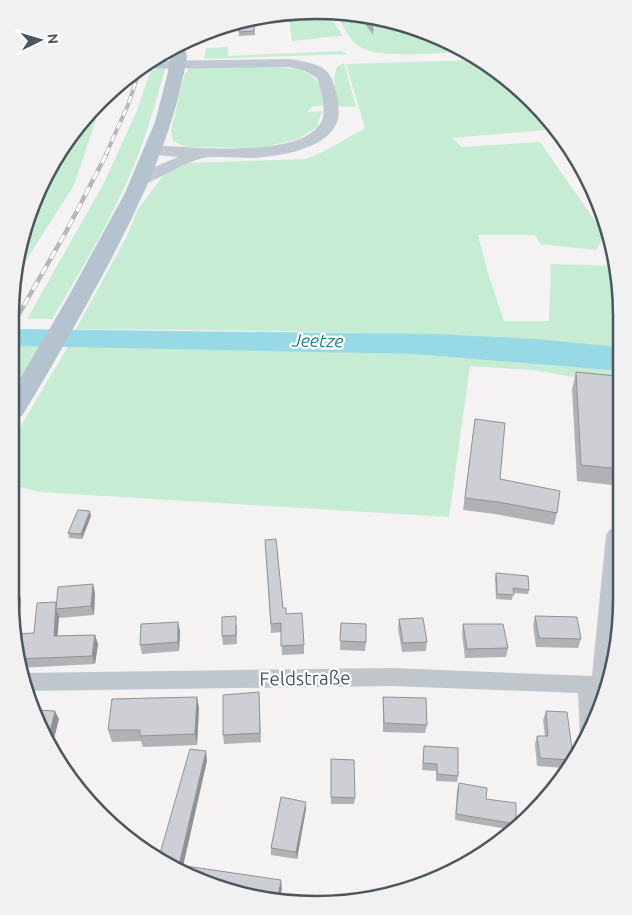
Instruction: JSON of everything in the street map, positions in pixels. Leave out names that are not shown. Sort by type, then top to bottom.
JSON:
[{"type":"main road","points":[[19,401],[74,309],[142,179],[165,119],[178,59]]},
{"type":"main road","points":[[154,150],[204,153],[259,153],[282,150],[310,139],[322,130],[329,121],[327,84],[324,76],[320,72],[304,65],[244,63],[156,66]]},
{"type":"main road","points":[[142,179],[158,173],[176,162],[204,153]]},
{"type":"street","points":[[595,702],[613,552]]},
{"type":"street","name":"Feldstraße","points":[[31,682],[392,677],[597,685]]},
{"type":"green space","points":[[297,19],[331,19],[343,36],[330,37],[292,41],[289,20]]},
{"type":"green space","points":[[339,19],[374,24],[430,41],[453,53],[391,54],[377,52],[356,44]]},
{"type":"green space","points":[[228,47],[228,56],[341,51],[348,54],[204,59],[206,48]]},
{"type":"green space","points":[[467,60],[497,80],[526,106],[547,130],[452,138],[462,147],[540,142],[599,226],[603,239],[596,250],[540,244],[535,235],[478,235],[487,270],[504,321],[549,321],[551,264],[609,266],[613,297],[613,346],[552,341],[416,334],[76,329],[127,236],[138,209],[162,177],[175,166],[188,163],[306,159],[325,151],[365,128],[346,64]]},
{"type":"green space","points":[[344,63],[356,107],[337,106],[334,77],[337,67]]},
{"type":"green space","points":[[255,67],[293,69],[311,75],[317,81],[322,94],[323,106],[313,106],[307,112],[322,111],[317,127],[298,139],[261,148],[186,147],[173,141],[171,130],[185,73],[188,72],[188,68]]},
{"type":"green space","points":[[165,69],[142,145],[116,205],[90,254],[52,319],[27,319],[103,185],[136,113],[151,70]]},
{"type":"green space","points":[[97,116],[74,185],[23,265],[35,220],[49,185],[80,135]]},
{"type":"green space","points":[[19,345],[40,346],[31,367],[19,386]]},
{"type":"green space","points":[[69,345],[414,354],[613,370],[613,384],[533,370],[470,366],[449,517],[40,492],[19,487],[19,429]]},
{"type":"water","name":"Jeetze","points":[[19,329],[433,334],[535,339],[613,346],[613,370],[414,354],[19,346]]},
{"type":"building","points":[[254,25],[254,31],[239,32],[239,29]]},
{"type":"building","points":[[576,372],[613,376],[613,468],[581,465]]},
{"type":"building","points":[[475,419],[505,423],[500,479],[560,491],[557,513],[465,498]]},
{"type":"building","points":[[78,510],[90,511],[81,534],[68,533]]},
{"type":"building","points":[[276,539],[283,608],[286,608],[286,614],[302,613],[304,645],[281,646],[281,623],[271,624],[265,540]]},
{"type":"building","points":[[496,573],[528,576],[529,590],[513,588],[514,595],[497,594]]},
{"type":"building","points":[[93,584],[91,606],[56,609],[58,587]]},
{"type":"building","points":[[56,602],[54,636],[95,635],[92,656],[24,659],[21,634],[34,633],[37,603]]},
{"type":"building","points":[[236,616],[236,635],[222,636],[222,617]]},
{"type":"building","points":[[535,616],[577,617],[581,639],[539,638]]},
{"type":"building","points":[[423,618],[427,642],[403,643],[399,619]]},
{"type":"building","points":[[178,622],[178,642],[140,645],[141,624]]},
{"type":"building","points":[[341,623],[366,624],[366,642],[340,641]]},
{"type":"building","points":[[463,624],[503,624],[508,648],[467,649]]},
{"type":"building","points":[[259,692],[260,733],[223,735],[223,695]]},
{"type":"building","points":[[197,697],[195,734],[140,736],[140,730],[108,730],[112,699]]},
{"type":"building","points":[[383,697],[426,698],[427,725],[384,723]]},
{"type":"building","points":[[40,710],[55,711],[50,732]]},
{"type":"building","points":[[546,711],[567,712],[572,749],[566,760],[540,758],[537,736],[548,736]]},
{"type":"building","points":[[424,746],[458,748],[458,776],[437,774],[437,764],[423,763]]},
{"type":"building","points":[[190,749],[206,751],[179,863],[160,852]]},
{"type":"building","points":[[331,759],[354,760],[355,798],[331,797]]},
{"type":"building","points":[[459,783],[487,788],[486,799],[516,803],[516,818],[511,823],[456,814]]},
{"type":"building","points":[[281,797],[306,802],[296,852],[271,848]]},
{"type":"building","points":[[185,866],[281,880],[277,894],[239,886],[202,874]]},
{"type":"railway","points":[[106,154],[128,105],[137,79]]},
{"type":"railway","points":[[19,314],[67,230],[107,153]]}]
